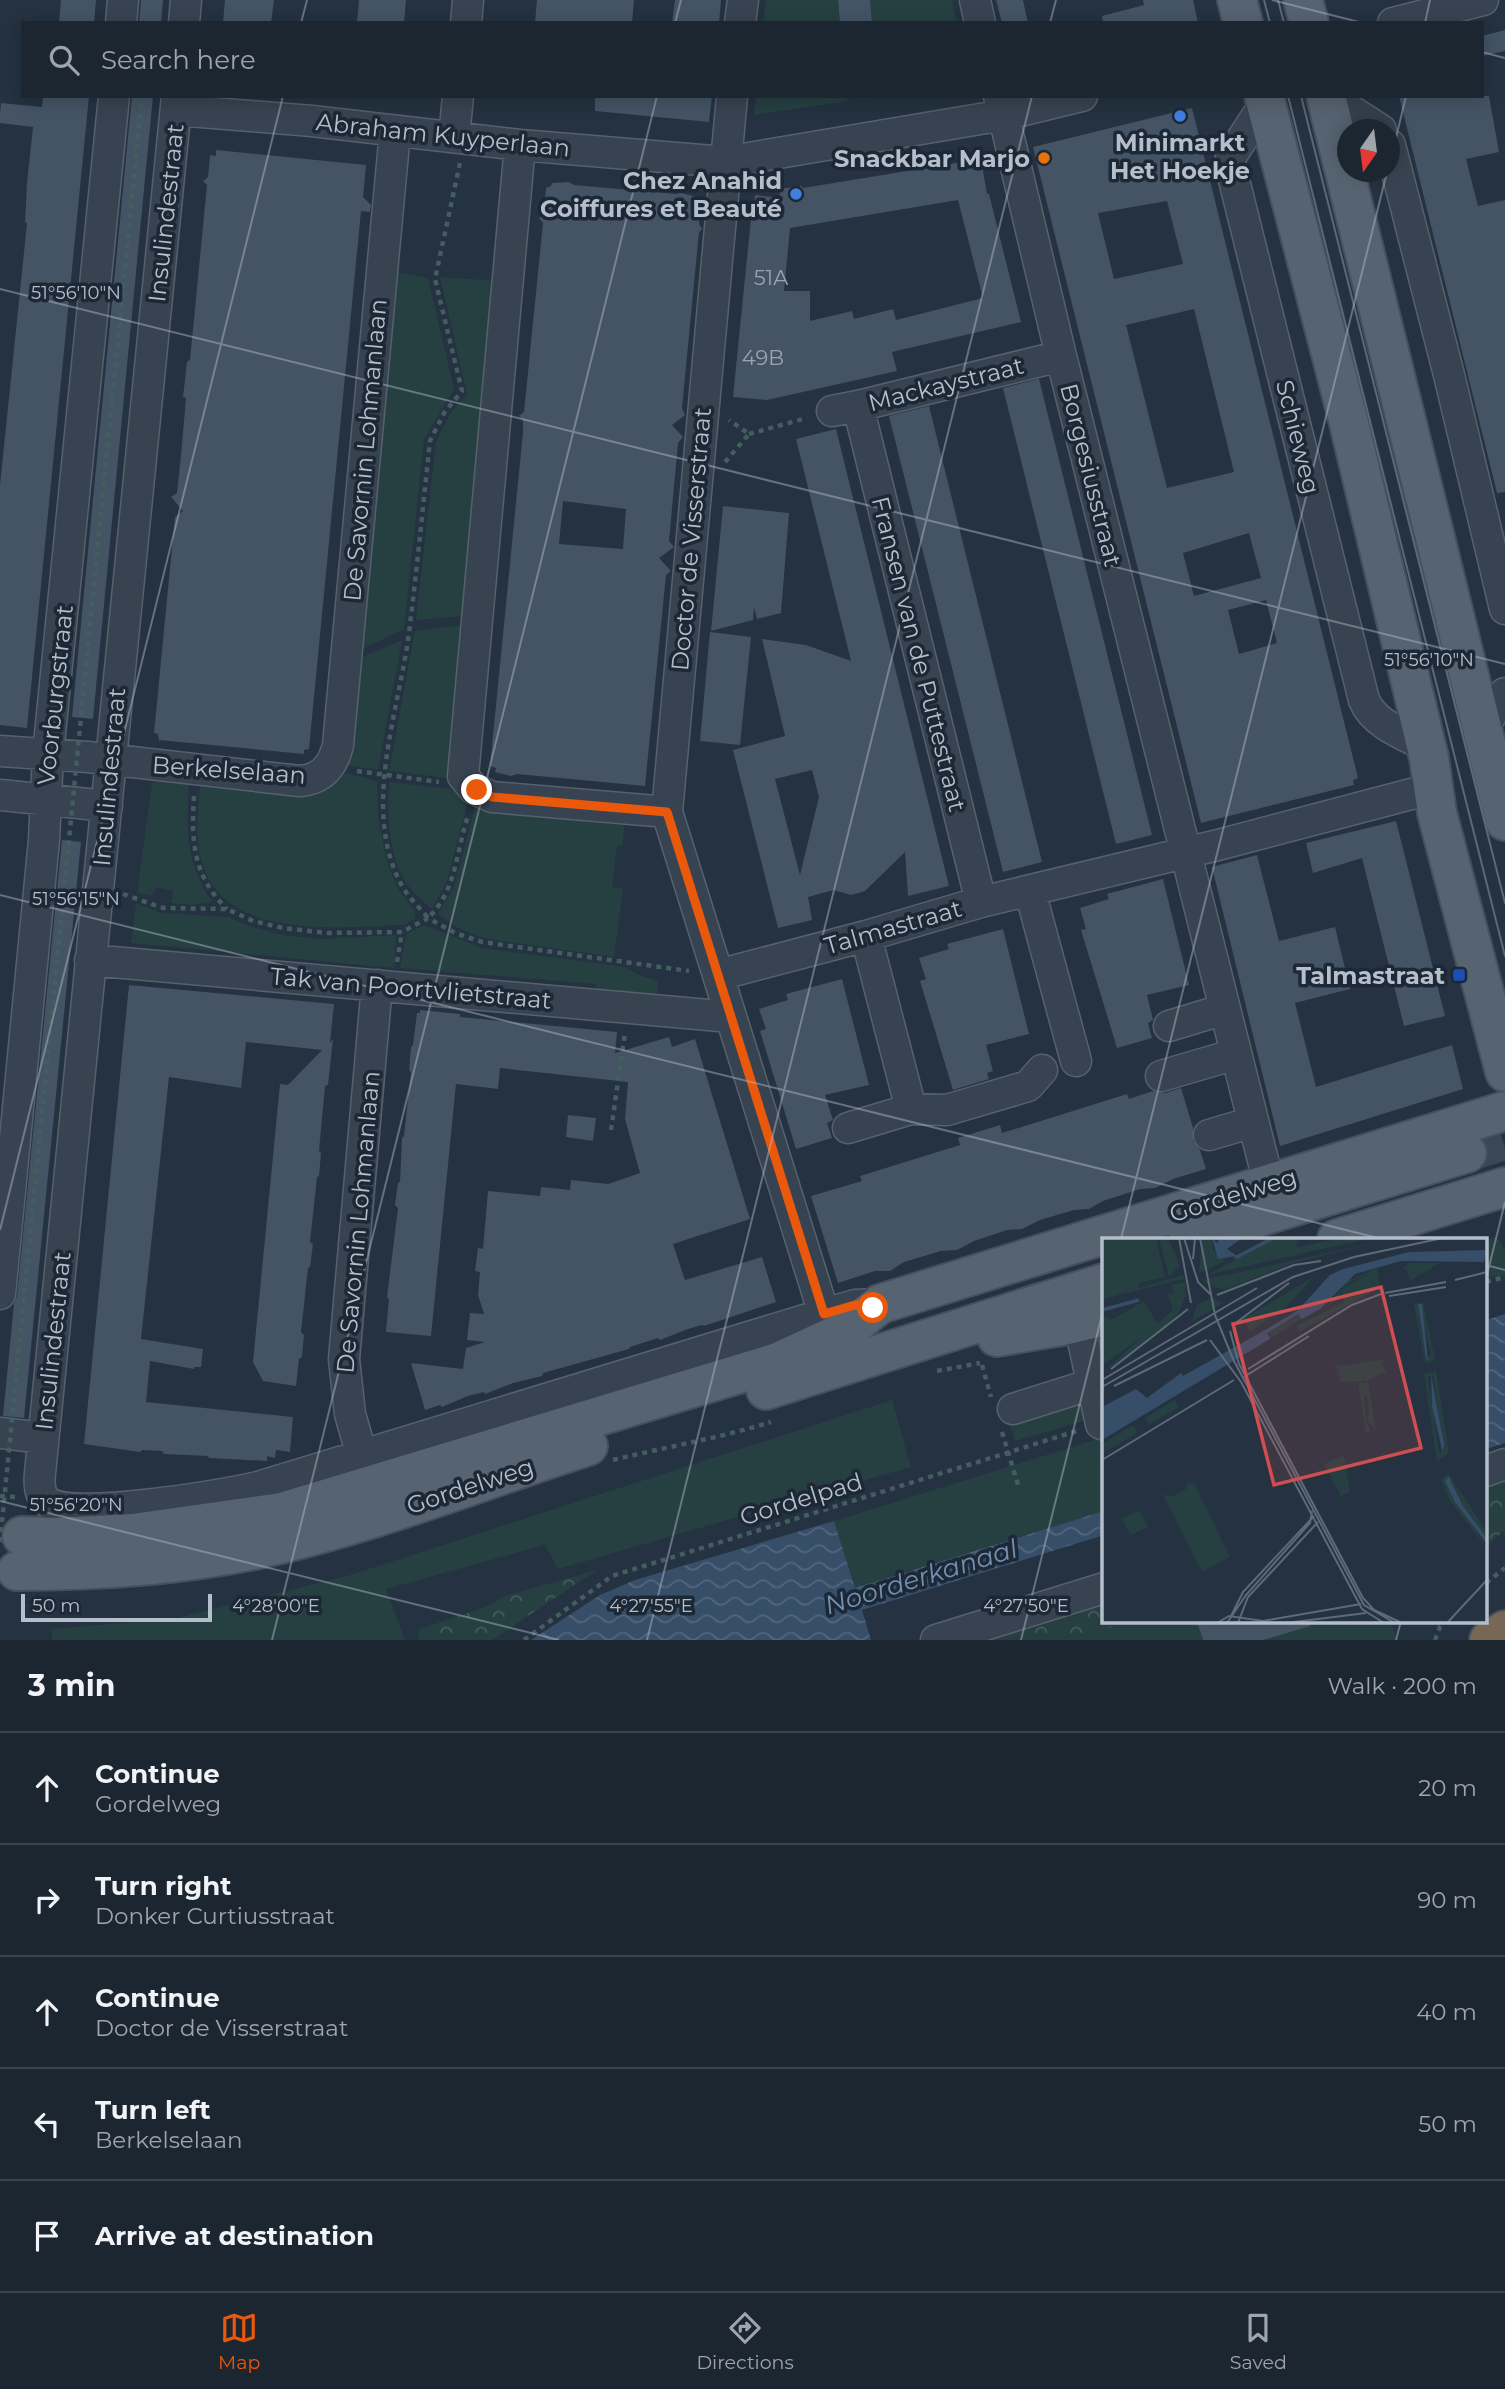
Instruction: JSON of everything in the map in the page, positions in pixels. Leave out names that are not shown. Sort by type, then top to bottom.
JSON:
[{"type":"highway","points":[[1489,1640],[1505,1630]]},
{"type":"main road","points":[[1237,0],[1242,21]]},
{"type":"main road","points":[[1303,0],[1308,21]]},
{"type":"main road","points":[[1327,101],[1494,704],[1505,821]]},
{"type":"main road","name":"Schieweg","points":[[1266,104],[1348,419],[1424,737],[1422,791],[1437,813],[1505,1072]]},
{"type":"main road","name":"Gordelweg","points":[[13,1550],[56,1537],[133,1533],[282,1513],[778,1362],[844,1332],[880,1304],[1505,1111]]},
{"type":"main road","points":[[1339,1238],[1482,1170]]},
{"type":"main road","name":"Gordelweg","points":[[1192,1238],[1482,1170]]},
{"type":"main road","name":"Gordelweg","points":[[1250,1238],[1482,1170]]},
{"type":"main road","name":"Gordelweg","points":[[778,1362],[800,1361],[819,1356],[1102,1266]]},
{"type":"main road","name":"Gordelweg","points":[[13,1550],[129,1568],[261,1548],[419,1504],[582,1448],[1102,1284]]},
{"type":"main road","name":"Gordelweg","points":[[911,1343],[931,1352],[1091,1319]]},
{"type":"street","points":[[121,21],[123,0]]},
{"type":"street","points":[[184,21],[186,0]]},
{"type":"street","points":[[466,21],[468,0]]},
{"type":"street","points":[[740,21],[743,0]]},
{"type":"street","points":[[975,0],[980,21]]},
{"type":"street","points":[[1401,21],[1483,0]]},
{"type":"street","name":"Voorburgstraat","points":[[0,1294],[44,840],[48,754],[114,98]]},
{"type":"street","points":[[457,150],[458,98]]},
{"type":"street","name":"Doctor de Visserstraat","points":[[732,98],[667,812],[824,1314]]},
{"type":"street","name":"Abraham Kuyperlaan","points":[[177,103],[395,132],[457,150],[520,145],[725,162],[1001,106],[1066,98]]},
{"type":"street","points":[[1327,101],[1339,103],[1367,119]]},
{"type":"street","name":"Insulindestraat","points":[[44,1499],[39,1480],[43,1438],[177,103]]},
{"type":"street","name":"Schieweg","points":[[1266,104],[1231,156],[1231,169],[1364,700],[1372,714],[1405,736],[1414,740],[1424,737]]},
{"type":"street","name":"Borgesiusstraat","points":[[1001,106],[1060,356],[1269,1184]]},
{"type":"street","name":"De Savornin Lohmanlaan","points":[[329,766],[338,745],[395,132]]},
{"type":"street","points":[[520,145],[470,783],[492,797],[667,812]]},
{"type":"street","points":[[1399,182],[1505,609]]},
{"type":"street","name":"Mackaystraat","points":[[845,408],[1060,356]]},
{"type":"street","name":"Fransen van de Puttestraat","points":[[845,408],[981,902]]},
{"type":"street","name":"Berkelselaan","points":[[0,751],[112,760],[300,781],[317,777],[329,766]]},
{"type":"street","name":"Talmastraat","points":[[718,975],[981,902],[1422,791]]},
{"type":"street","points":[[0,795],[107,806]]},
{"type":"street","points":[[1030,891],[1076,1061]]},
{"type":"street","points":[[866,936],[912,1109]]},
{"type":"street","name":"Tak van Poortvlietstraat","points":[[90,960],[731,1017]]},
{"type":"street","name":"De Savornin Lohmanlaan","points":[[362,1456],[349,1414],[344,1359],[377,985]]},
{"type":"street","points":[[1169,1026],[1225,1009]]},
{"type":"street","points":[[1161,1076],[1236,1054]]},
{"type":"street","points":[[848,1128],[912,1109],[947,1110],[1028,1086],[1042,1070]]},
{"type":"street","points":[[1209,1135],[1253,1122]]},
{"type":"street","name":"Gordelweg","points":[[44,1499],[50,1504],[63,1507],[99,1508],[172,1502],[258,1488],[824,1314],[855,1305],[880,1304]]},
{"type":"street","points":[[1091,1319],[1092,1384],[1101,1424]]},
{"type":"street","points":[[1002,1412],[1092,1384]]},
{"type":"street","points":[[0,1433],[43,1438]]},
{"type":"street","points":[[1488,1470],[1505,1464]]},
{"type":"street","points":[[936,1640],[1102,1589]]},
{"type":"path","points":[[13,1550],[142,98]]},
{"type":"path","points":[[457,150],[435,279],[462,391],[444,413],[430,441],[408,635],[383,776],[383,815],[392,860],[402,886],[428,918],[455,933],[482,942],[718,975]]},
{"type":"path","points":[[749,434],[845,408]]},
{"type":"path","points":[[100,885],[163,908],[227,909],[253,921],[283,928],[327,933],[402,932],[428,918],[436,910],[450,885],[464,828],[470,783],[383,776],[329,766]]},
{"type":"path","points":[[196,770],[192,820],[195,856],[203,880],[227,909]]},
{"type":"path","points":[[611,1130],[628,1008]]},
{"type":"path","points":[[1488,1281],[1505,1277]]},
{"type":"path","points":[[982,1363],[1002,1412],[1009,1453],[1019,1488]]},
{"type":"path","name":"Gordelpad","points":[[524,1640],[612,1576],[1101,1424]]},
{"type":"path","points":[[1488,1581],[1505,1568]]},
{"type":"path","points":[[1436,1640],[1440,1627],[1445,1622]]},
{"type":"green space","points":[[766,0],[838,0],[840,21],[763,21]]},
{"type":"green space","points":[[870,0],[952,0],[957,21],[872,21]]},
{"type":"green space","points":[[756,98],[868,98],[754,115]]},
{"type":"green space","points":[[397,272],[428,278],[454,389],[424,440],[404,629],[360,650]]},
{"type":"green space","points":[[440,277],[498,281],[464,616],[416,620],[436,442],[450,414],[467,394]]},
{"type":"green space","points":[[463,625],[447,778],[389,771],[415,631]]},
{"type":"green space","points":[[402,640],[378,770],[347,765],[360,658]]},
{"type":"green space","points":[[345,773],[377,781],[378,816],[387,863],[398,889],[415,911],[415,918],[405,925],[316,927],[284,924],[256,916],[231,903],[212,883],[200,855],[197,829],[200,785],[309,796],[328,788]]},
{"type":"green space","points":[[159,781],[189,784],[190,846],[197,873],[212,902],[192,905],[171,903],[173,891],[155,887],[152,896],[137,893],[152,783]]},
{"type":"green space","points":[[389,782],[451,789],[468,802],[446,884],[432,909],[417,896],[399,870],[392,846],[389,820]]},
{"type":"green space","points":[[475,806],[493,813],[624,825],[623,845],[617,846],[612,887],[623,889],[614,957],[483,938],[456,927],[438,914],[454,886]]},
{"type":"green space","points":[[136,903],[161,913],[229,917],[282,935],[323,939],[396,935],[394,968],[131,943]]},
{"type":"green space","points":[[424,925],[482,948],[625,967],[658,981],[657,994],[597,989],[596,984],[400,968],[406,934]]},
{"type":"green space","points":[[1497,1237],[1505,1250],[1505,1276],[1488,1277],[1488,1239]]},
{"type":"green space","points":[[1102,1387],[1102,1416],[1015,1441],[1007,1416]]},
{"type":"green space","points":[[892,1400],[911,1467],[558,1569],[545,1545],[386,1589],[405,1640],[52,1640],[52,1629],[177,1618],[347,1576]]},
{"type":"green space","points":[[1102,1438],[1102,1512],[855,1588],[834,1521]]},
{"type":"green space","points":[[1505,1477],[1505,1530],[1488,1545],[1488,1481]]},
{"type":"green space","points":[[597,1570],[492,1640],[418,1640],[420,1629],[486,1607],[505,1596]]},
{"type":"green space","points":[[1102,1602],[1102,1622],[1133,1622],[1058,1640],[979,1640]]},
{"type":"green space","points":[[1133,1622],[1391,1622],[1397,1640],[1058,1640]]},
{"type":"water","points":[[1505,1314],[1505,1443],[1488,1448],[1488,1319]]},
{"type":"water","name":"Noorderkanaal","points":[[1102,1512],[1102,1536],[862,1610],[871,1640],[531,1640],[600,1595],[635,1580],[834,1521],[855,1588]]},
{"type":"building","points":[[61,0],[96,0],[94,21],[59,21]]},
{"type":"building","points":[[141,0],[163,0],[161,21],[139,21]]},
{"type":"building","points":[[225,0],[274,0],[271,21],[223,21]]},
{"type":"building","points":[[359,0],[406,0],[404,21],[357,21]]},
{"type":"building","points":[[537,0],[634,0],[632,21],[535,21]]},
{"type":"building","points":[[675,0],[721,0],[719,21],[672,21]]},
{"type":"building","points":[[838,0],[870,0],[872,21],[840,21]]},
{"type":"building","points":[[996,0],[1023,0],[1028,21],[1001,21]]},
{"type":"building","points":[[1143,0],[1193,0],[1198,21],[1103,21],[1102,16],[1144,5]]},
{"type":"building","points":[[1505,30],[1505,51],[1484,56],[1484,35]]},
{"type":"building","points":[[1489,96],[1499,152],[1466,159],[1478,206],[1505,200],[1505,492],[1497,493],[1399,98]]},
{"type":"building","points":[[43,98],[89,98],[27,728],[0,725],[0,485],[27,223],[27,183],[33,127],[0,123],[0,114],[1,103],[42,107]]},
{"type":"building","points":[[132,98],[153,98],[93,719],[72,717]]},
{"type":"building","points":[[595,98],[712,98],[709,122],[595,111]]},
{"type":"building","points":[[1192,108],[1358,778],[1353,780],[1354,785],[1201,823],[1033,147]],"holes":[[[1167,201],[1183,264],[1114,279],[1098,213]],[[1194,309],[1234,472],[1167,488],[1126,325]],[[1249,533],[1261,578],[1194,596],[1183,553]],[[1266,600],[1277,643],[1239,654],[1228,610]]]},
{"type":"building","points":[[216,150],[366,165],[363,197],[371,205],[370,212],[361,211],[309,749],[304,750],[304,754],[159,740],[158,734],[154,733],[175,517],[183,511],[171,497],[177,493],[181,455],[186,398],[183,397],[187,362],[190,360],[207,185],[203,181],[208,177],[210,155],[216,156]]},
{"type":"building","points":[[981,159],[987,194],[1021,322],[892,352],[897,371],[767,400],[733,397],[755,195],[780,198],[779,189],[803,188]],"holes":[[[958,200],[983,298],[896,320],[893,309],[854,319],[852,311],[810,321],[810,291],[784,291],[790,228]]]},
{"type":"building","points":[[569,182],[574,185],[681,193],[697,197],[697,201],[701,202],[699,224],[702,229],[699,232],[682,408],[685,415],[672,425],[683,437],[678,443],[669,541],[674,547],[659,558],[671,571],[666,575],[645,786],[517,774],[511,776],[495,772],[496,768],[490,766],[523,432],[523,421],[519,416],[524,412],[543,223],[539,218],[544,214],[546,188],[552,183]],"holes":[[[563,501],[626,509],[623,549],[559,544]]]},
{"type":"building","points":[[1039,379],[1152,835],[1116,844],[1003,388]]},
{"type":"building","points":[[929,406],[1042,862],[1003,872],[889,416]]},
{"type":"building","points":[[836,429],[949,886],[908,896],[905,852],[865,891],[851,895],[834,890],[808,897],[812,920],[778,928],[733,750],[785,736],[762,639],[806,645],[851,661],[796,439]],"holes":[[[812,770],[819,797],[800,875],[775,779]]]},
{"type":"building","points":[[723,506],[789,513],[781,613],[757,619],[754,607],[753,620],[711,631]]},
{"type":"building","points":[[710,632],[751,637],[740,745],[700,741]]},
{"type":"building","points":[[1396,821],[1445,1016],[1404,1026],[1362,858],[1313,873],[1306,843]]},
{"type":"building","points":[[62,840],[81,842],[24,1418],[3,1416]]},
{"type":"building","points":[[1257,855],[1279,941],[1335,927],[1350,989],[1295,1003],[1316,1087],[1452,1045],[1463,1089],[1280,1146],[1212,867]]},
{"type":"building","points":[[1163,879],[1189,985],[1147,995],[1153,1020],[1148,1023],[1152,1038],[1117,1048],[1081,930],[1086,929],[1080,908],[1109,899],[1107,894]]},
{"type":"building","points":[[1003,929],[1029,1034],[986,1045],[993,1071],[987,1073],[989,1079],[953,1090],[920,981],[926,979],[919,958],[949,949],[947,944]]},
{"type":"building","points":[[842,979],[869,1085],[825,1095],[833,1120],[827,1123],[832,1138],[796,1149],[760,1031],[766,1029],[759,1009],[788,1000],[786,994]]},
{"type":"building","points":[[129,985],[334,1004],[330,1043],[333,1039],[328,1085],[325,1086],[319,1176],[310,1242],[313,1244],[301,1332],[304,1335],[302,1357],[299,1359],[296,1386],[263,1381],[253,1362],[280,1084],[288,1085],[322,1050],[246,1042],[241,1088],[169,1077],[141,1339],[203,1349],[201,1367],[194,1369],[150,1361],[146,1402],[293,1417],[290,1452],[276,1450],[275,1458],[267,1456],[267,1461],[164,1454],[162,1451],[140,1452],[84,1444]]},
{"type":"building","points":[[420,1010],[460,1014],[460,1017],[617,1032],[615,1053],[669,1037],[672,1047],[695,1039],[750,1219],[673,1244],[685,1280],[762,1257],[776,1302],[660,1340],[658,1338],[543,1373],[542,1376],[485,1394],[484,1392],[468,1396],[442,1407],[440,1405],[425,1410],[411,1363],[463,1369],[466,1348],[485,1342],[467,1340],[470,1313],[484,1314],[478,1295],[480,1272],[475,1271],[478,1248],[483,1249],[488,1191],[540,1196],[541,1187],[570,1190],[571,1180],[608,1184],[640,1173],[625,1119],[628,1082],[500,1068],[498,1089],[456,1084],[431,1336],[386,1332],[387,1297],[398,1208],[395,1205],[400,1182],[402,1138],[411,1072],[411,1047],[417,1013],[420,1013]]},
{"type":"building","points":[[1181,1088],[1193,1128],[1193,1141],[1200,1150],[1206,1169],[1173,1179],[1155,1188],[1140,1189],[1103,1201],[1089,1209],[1074,1210],[1040,1220],[1022,1229],[1007,1230],[957,1250],[941,1251],[904,1262],[890,1271],[875,1271],[838,1283],[811,1196],[862,1181],[860,1176],[960,1145],[958,1138],[1000,1125],[1002,1133],[1127,1094],[1129,1099],[1153,1091],[1165,1093]]},
{"type":"building","points":[[568,1115],[596,1118],[593,1141],[566,1137]]},
{"type":"building","points":[[1197,1622],[1309,1622],[1310,1626],[1263,1640],[1203,1640]]},
{"type":"tunnel","points":[[1467,1153],[1505,1141]]},
{"type":"tram line","points":[[1264,0],[1269,21]]},
{"type":"tram line","points":[[1278,0],[1283,21]]},
{"type":"tram line","points":[[1289,98],[1505,956]]},
{"type":"tram line","points":[[1302,98],[1505,903]]},
{"type":"place","name":"Minimarkt Het Hoekje","points":[[1180,116]]},
{"type":"place","name":"Snackbar Marjo","points":[[1044,158]]},
{"type":"place","name":"Chez Anahid Coiffures et Beauté","points":[[796,194]]},
{"type":"place","name":"Talmastraat","points":[[1459,975]]},
{"type":"route","points":[[477,790],[492,797],[667,812],[824,1314],[855,1305],[880,1304],[873,1308]]}]
